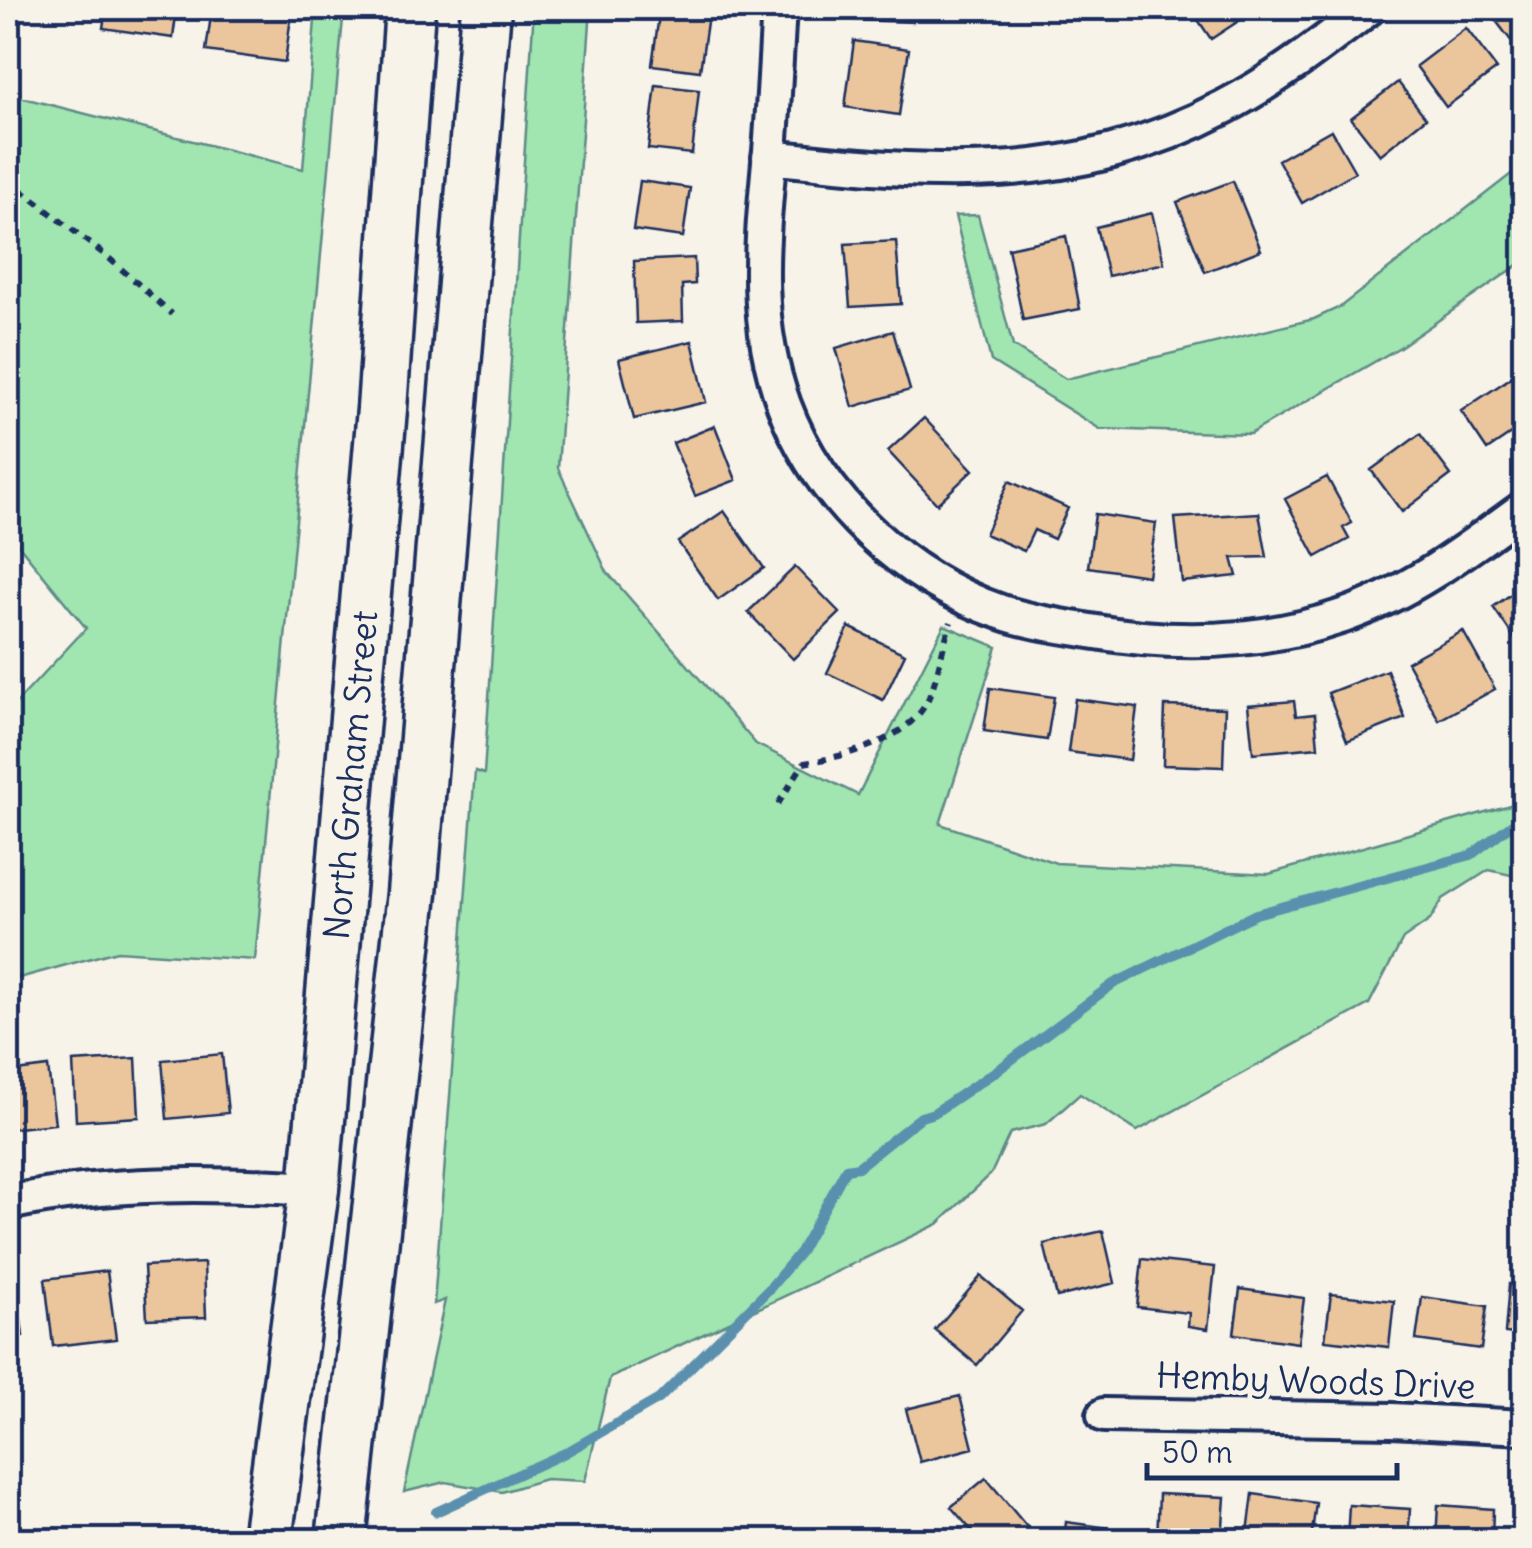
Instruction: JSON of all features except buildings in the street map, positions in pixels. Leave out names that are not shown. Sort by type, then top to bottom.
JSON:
[{"type":"main road","name":"North Graham Street","points":[[267,1540],[314,1189],[382,409],[410,8]]},
{"type":"main road","name":"North Graham Street","points":[[341,1540],[412,894],[486,8]]},
{"type":"street","points":[[779,8],[761,252],[760,303],[770,358],[784,406],[830,488],[865,528],[899,558],[959,594],[1004,613],[1129,638],[1205,642],[1281,633],[1345,615],[1394,593],[1470,548],[1524,508]]},
{"type":"street","points":[[770,157],[964,172],[1013,170],[1151,140],[1256,89],[1369,8]]},
{"type":"street","points":[[8,1203],[112,1187],[210,1183],[314,1189]]},
{"type":"street","name":"Hemby Woods Drive","points":[[1104,1415],[1299,1418],[1524,1428]]},
{"type":"path","points":[[8,180],[110,259],[172,314]]},
{"type":"path","points":[[778,804],[804,764],[867,749],[906,724],[928,702],[959,594]]},
{"type":"green space","points":[[316,8],[344,8],[255,960],[117,951],[8,981],[8,712],[86,628],[8,532],[8,94],[303,169]]},
{"type":"green space","points":[[534,8],[591,8],[558,468],[607,572],[756,744],[858,795],[944,625],[997,647],[940,824],[1056,863],[1269,874],[1524,801],[1524,878],[1489,870],[1443,899],[1430,920],[1403,939],[1369,1004],[1137,1131],[1080,1094],[1046,1124],[1010,1133],[991,1174],[938,1224],[610,1378],[585,1481],[545,1479],[502,1492],[445,1482],[404,1492],[445,1300],[434,1304],[475,771],[484,774]]},
{"type":"green space","points":[[1524,164],[1524,261],[1400,347],[1250,434],[1100,429],[991,361],[955,216],[978,215],[1013,346],[1066,379],[1314,319],[1340,307]]},
{"type":"waterway","points":[[436,1512],[565,1453],[659,1399],[770,1288],[800,1252],[846,1169],[858,1167],[921,1117],[934,1113],[1002,1067],[1113,984],[1256,914],[1471,855],[1524,815]]}]
